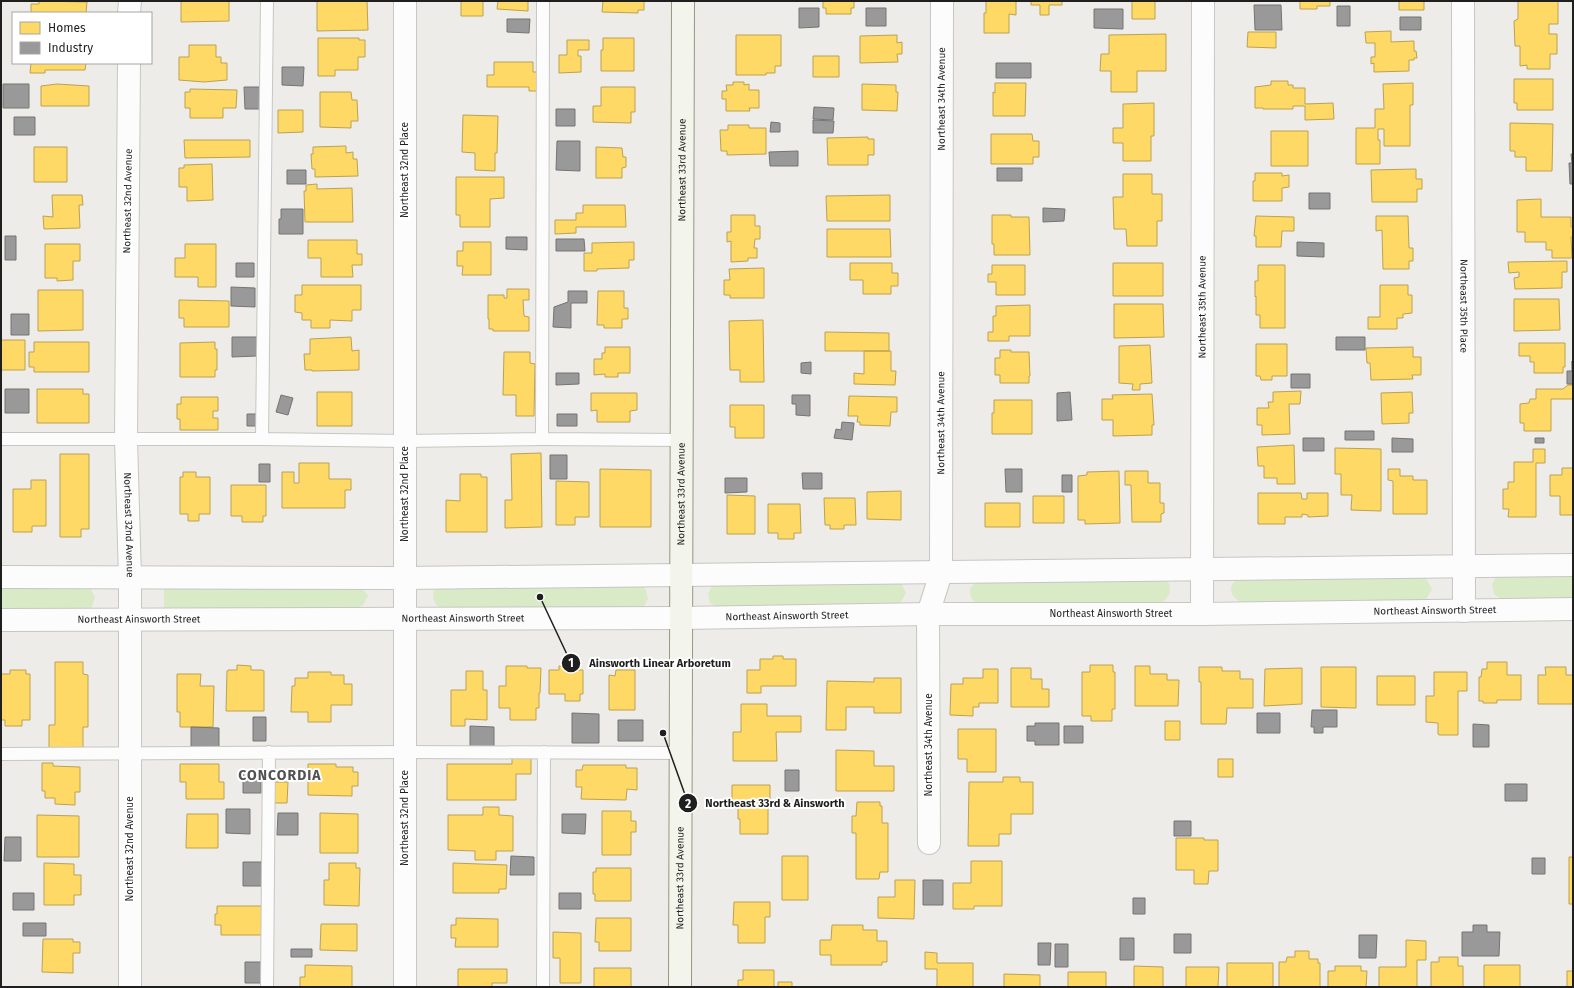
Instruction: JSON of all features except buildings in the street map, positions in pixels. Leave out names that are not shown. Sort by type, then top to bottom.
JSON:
[{"type":"main road","name":"Northeast 33rd Avenue","points":[[680,987],[683,1]]},
{"type":"street","points":[[130,1],[130,12]]},
{"type":"street","name":"Northeast 32nd Place","points":[[405,1],[405,987]]},
{"type":"street","name":"Northeast 34th Avenue","points":[[929,843],[928,614],[941,573],[942,1]]},
{"type":"street","name":"Northeast 35th Avenue","points":[[1202,614],[1203,1]]},
{"type":"street","name":"Northeast 35th Place","points":[[1464,1],[1464,611]]},
{"type":"street","name":"Northeast 32nd Avenue","points":[[129,64],[126,439],[130,578],[130,987]]},
{"type":"street","points":[[1,578],[405,578],[1573,566]]},
{"type":"street","name":"Northeast Ainsworth Street","points":[[1,620],[681,618],[928,614],[1202,614],[1573,609]]},
{"type":"lane","points":[[262,439],[268,1]]},
{"type":"lane","points":[[542,439],[543,1]]},
{"type":"lane","points":[[1,439],[262,439],[405,441],[542,439],[681,440]]},
{"type":"lane","points":[[1,754],[269,752],[680,753]]},
{"type":"lane","points":[[267,987],[269,752]]},
{"type":"lane","points":[[543,987],[544,752]]},
{"type":"green space","points":[[1573,573],[1573,600],[1502,600],[1494,594],[1492,585],[1495,578],[1502,574]]},
{"type":"green space","points":[[1424,575],[1432,589],[1425,601],[1242,602],[1234,597],[1231,591],[1231,587],[1239,578]]},
{"type":"green space","points":[[1163,580],[1169,583],[1170,591],[1168,597],[1157,605],[980,605],[972,599],[970,592],[970,589],[976,581]]},
{"type":"green space","points":[[900,581],[906,593],[899,606],[718,607],[710,603],[708,594],[712,586],[720,583]]},
{"type":"green space","points":[[164,585],[363,589],[368,596],[363,605],[355,609],[164,610]]},
{"type":"green space","points":[[1,586],[89,586],[95,597],[91,610],[1,610]]},
{"type":"green space","points":[[642,586],[646,590],[648,599],[644,606],[636,609],[442,609],[435,603],[433,596],[434,590],[438,587]]},
{"type":"place","name":"Ainsworth Linear Arboretum","points":[[540,597]]},
{"type":"place","name":"Northeast 33rd & Ainsworth","points":[[663,733]]},
{"type":"district","name":"CONCORDIA","points":[[280,775]]}]
